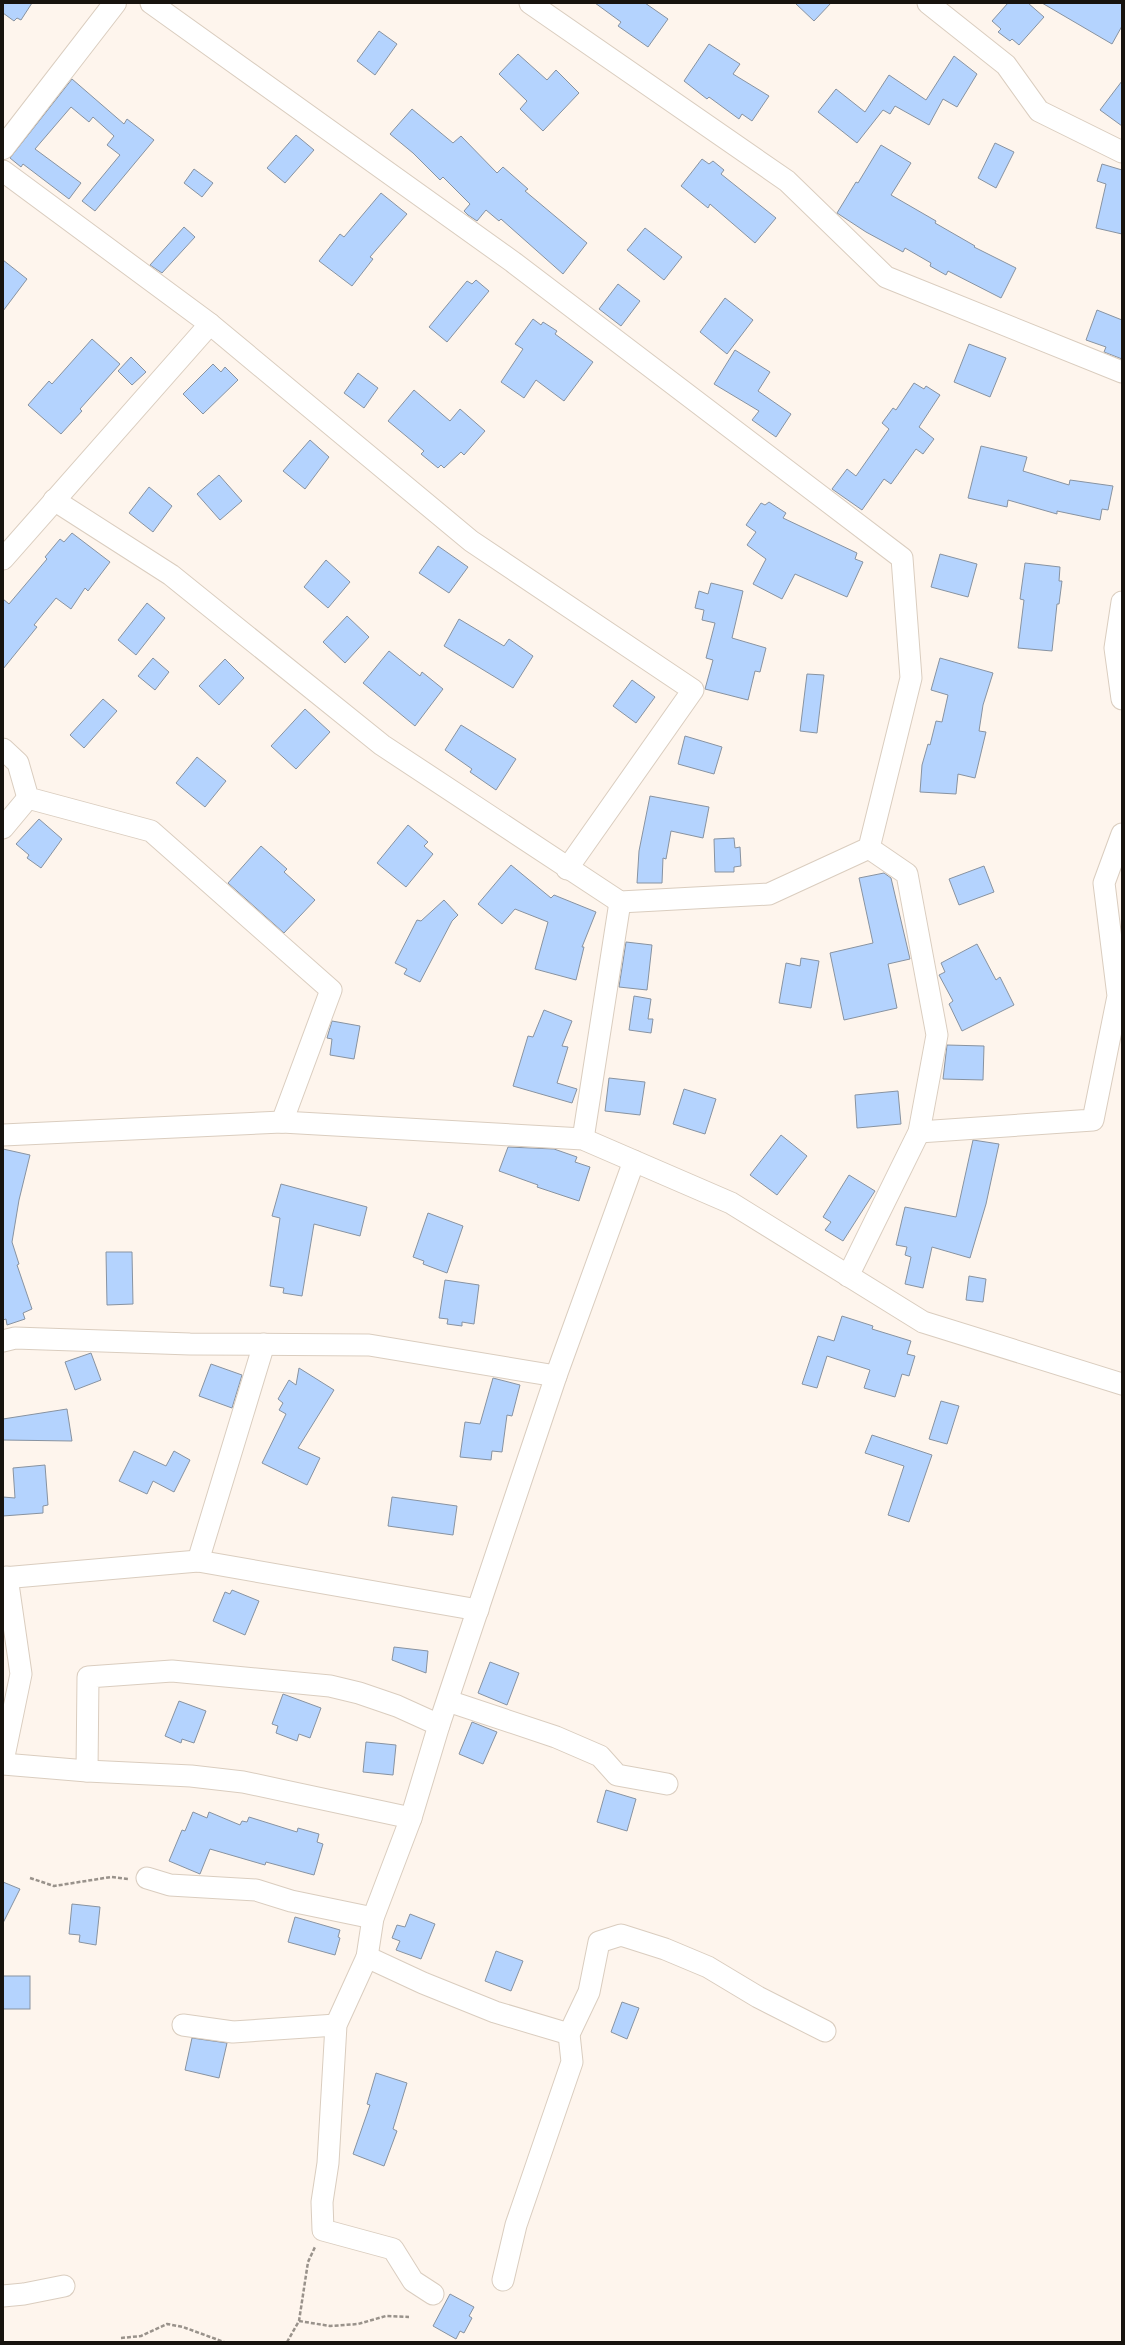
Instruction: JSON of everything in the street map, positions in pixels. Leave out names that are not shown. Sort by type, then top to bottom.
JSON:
[{"type":"street","points":[[3,148],[115,3]]},
{"type":"street","points":[[151,3],[513,262],[902,558],[911,678],[869,848]]},
{"type":"street","points":[[530,3],[787,182],[886,277],[1122,372]]},
{"type":"street","points":[[928,3],[1006,65],[1038,111],[1122,152]]},
{"type":"street","points":[[3,172],[210,324],[471,541],[693,690],[567,869]]},
{"type":"street","points":[[3,559],[210,324]]},
{"type":"street","points":[[54,500],[171,575],[382,745],[567,869],[620,902],[769,894],[869,848]]},
{"type":"street","points":[[1122,602],[1115,648],[1122,699]]},
{"type":"street","points":[[3,749],[18,763],[28,798]]},
{"type":"street","points":[[3,828],[28,798]]},
{"type":"street","points":[[28,798],[151,831],[331,990],[282,1122]]},
{"type":"street","points":[[919,1132],[1093,1120],[1118,996],[1104,884],[1122,834]]},
{"type":"street","points":[[848,1276],[919,1132],[937,1036],[908,874],[869,848]]},
{"type":"street","points":[[583,1140],[620,902]]},
{"type":"street","points":[[3,1135],[282,1122],[583,1140],[731,1203],[923,1322],[1122,1384]]},
{"type":"street","points":[[433,2294],[413,2281],[393,2249],[323,2230],[322,2202],[328,2163],[336,2025],[367,1957],[373,1918],[411,1818],[439,1725],[556,1376],[634,1161]]},
{"type":"street","points":[[3,1341],[14,1338],[369,1345],[556,1376]]},
{"type":"street","points":[[198,1561],[264,1344]]},
{"type":"street","points":[[3,1761],[22,1674],[5,1577],[198,1561],[478,1610]]},
{"type":"street","points":[[87,1771],[88,1677],[172,1671],[330,1686],[359,1693],[397,1706],[439,1725]]},
{"type":"street","points":[[448,1701],[556,1737],[600,1756],[617,1775],[667,1784]]},
{"type":"street","points":[[3,1764],[87,1771],[191,1776],[243,1782],[411,1818]]},
{"type":"street","points":[[147,1878],[170,1885],[256,1890],[290,1901],[373,1918]]},
{"type":"street","points":[[503,2280],[516,2225],[572,2062],[569,2034],[588,1992],[599,1942],[621,1935],[665,1948],[708,1967],[758,1997],[825,2031]]},
{"type":"street","points":[[367,1957],[424,1983],[495,2012],[569,2034]]},
{"type":"street","points":[[183,2025],[232,2032],[336,2025]]},
{"type":"street","points":[[3,2296],[24,2294],[64,2286]]},
{"type":"path","points":[[30,1878],[54,1886],[112,1877],[130,1879],[147,1878]]},
{"type":"path","points":[[287,2342],[299,2321],[308,2262],[323,2230]]},
{"type":"path","points":[[299,2321],[330,2326],[358,2324],[386,2316],[409,2317]]},
{"type":"path","points":[[121,2338],[141,2336],[167,2324],[183,2327],[224,2342]]},
{"type":"building","points":[[3,3],[32,3],[21,20],[17,18],[14,21],[3,13]]},
{"type":"building","points":[[595,3],[645,3],[668,19],[648,47],[618,26],[621,22]]},
{"type":"building","points":[[795,3],[831,3],[814,21]]},
{"type":"building","points":[[1008,3],[1028,3],[1044,17],[1019,45],[1012,39],[1010,41],[998,32],[1001,29],[992,21]]},
{"type":"building","points":[[1042,3],[1122,3],[1122,26],[1112,44]]},
{"type":"building","points":[[379,31],[397,44],[375,75],[357,61]]},
{"type":"building","points":[[709,44],[740,64],[733,74],[769,96],[752,121],[742,114],[739,119],[709,97],[707,99],[684,81]]},
{"type":"building","points":[[518,54],[547,80],[556,70],[579,93],[543,131],[520,109],[527,101],[499,74]]},
{"type":"building","points":[[954,56],[977,74],[957,107],[943,99],[929,125],[895,106],[890,114],[883,110],[857,143],[818,112],[836,89],[865,112],[889,75],[926,100]]},
{"type":"building","points":[[72,79],[124,124],[127,119],[154,140],[95,211],[82,201],[120,155],[107,145],[114,136],[93,117],[89,122],[71,107],[35,149],[81,183],[69,199],[23,164],[21,167],[10,158]]},
{"type":"building","points":[[1122,81],[1122,126],[1100,110]]},
{"type":"building","points":[[412,109],[453,143],[461,136],[497,173],[503,167],[528,189],[525,191],[587,243],[563,274],[501,219],[499,221],[486,210],[477,221],[468,215],[464,211],[470,204],[443,177],[440,180],[413,153],[390,134]]},
{"type":"building","points":[[296,135],[314,150],[285,183],[267,168]]},
{"type":"building","points":[[995,143],[1014,152],[996,188],[978,178]]},
{"type":"building","points":[[881,145],[911,163],[891,195],[936,221],[935,223],[975,246],[974,247],[1016,268],[1001,298],[948,271],[946,275],[930,266],[931,263],[905,248],[903,252],[866,232],[837,213],[856,182],[858,183]]},
{"type":"building","points":[[702,159],[709,164],[713,161],[724,170],[721,174],[776,218],[755,243],[710,204],[708,208],[681,186]]},
{"type":"building","points":[[1102,164],[1122,170],[1122,234],[1096,228],[1106,184],[1097,181]]},
{"type":"building","points":[[194,169],[213,183],[202,197],[184,183]]},
{"type":"building","points":[[381,193],[407,214],[370,257],[373,259],[352,286],[319,261],[340,234],[344,237]]},
{"type":"building","points":[[184,227],[195,237],[162,273],[150,265]]},
{"type":"building","points":[[645,228],[682,257],[664,280],[627,250]]},
{"type":"building","points":[[3,260],[27,279],[3,311]]},
{"type":"building","points":[[476,280],[489,291],[447,342],[429,327],[467,281],[472,284]]},
{"type":"building","points":[[618,284],[640,301],[621,326],[599,309]]},
{"type":"building","points":[[725,298],[753,320],[727,354],[700,332]]},
{"type":"building","points":[[1097,310],[1122,320],[1122,359],[1104,352],[1106,347],[1086,340]]},
{"type":"building","points":[[533,319],[541,325],[543,322],[557,331],[555,334],[593,362],[564,401],[536,380],[524,398],[501,382],[523,349],[515,344]]},
{"type":"building","points":[[92,339],[120,364],[80,409],[82,411],[61,434],[28,405],[49,381],[52,384]]},
{"type":"building","points":[[969,344],[1006,358],[990,397],[954,382]]},
{"type":"building","points":[[735,350],[770,372],[758,391],[791,414],[776,437],[752,420],[759,411],[714,384]]},
{"type":"building","points":[[131,357],[146,372],[132,385],[118,371]]},
{"type":"building","points":[[213,364],[221,372],[225,367],[238,380],[203,414],[183,394]]},
{"type":"building","points":[[358,373],[378,388],[364,408],[344,393]]},
{"type":"building","points":[[914,383],[924,389],[926,386],[940,395],[919,427],[934,439],[923,454],[916,449],[891,484],[884,479],[862,510],[832,489],[847,469],[856,476],[889,429],[882,423],[893,408],[896,410]]},
{"type":"building","points":[[414,390],[450,421],[460,409],[485,431],[464,455],[461,452],[444,468],[441,465],[438,468],[421,454],[424,451],[388,421]]},
{"type":"building","points":[[310,440],[329,457],[305,489],[283,471]]},
{"type":"building","points":[[981,446],[1027,457],[1023,471],[1069,485],[1070,480],[1113,486],[1108,510],[1102,509],[1100,520],[1057,511],[1057,514],[1008,500],[1007,507],[968,498]]},
{"type":"building","points":[[219,475],[242,501],[220,520],[197,494]]},
{"type":"building","points":[[149,487],[172,506],[153,532],[129,513]]},
{"type":"building","points":[[769,502],[786,513],[783,518],[857,553],[855,559],[863,562],[847,597],[795,574],[782,599],[753,584],[766,559],[747,545],[756,532],[746,525],[761,503],[765,505]]},
{"type":"building","points":[[72,533],[110,562],[88,591],[85,588],[71,609],[56,598],[34,625],[37,627],[3,669],[3,599],[9,604],[47,559],[45,557],[60,539],[64,542]]},
{"type":"building","points":[[438,546],[468,567],[449,593],[419,573]]},
{"type":"building","points":[[940,554],[977,564],[968,597],[931,587]]},
{"type":"building","points":[[326,560],[350,582],[328,608],[304,587]]},
{"type":"building","points":[[1025,563],[1060,567],[1059,581],[1062,581],[1059,604],[1057,604],[1052,651],[1018,648],[1024,600],[1020,599]]},
{"type":"building","points":[[711,583],[743,591],[732,638],[766,648],[760,672],[755,671],[748,700],[705,689],[713,660],[706,658],[715,623],[702,620],[704,610],[695,608],[699,591],[708,594]]},
{"type":"building","points":[[147,603],[165,618],[136,655],[118,640]]},
{"type":"building","points":[[347,616],[369,637],[345,663],[323,642]]},
{"type":"building","points":[[459,619],[504,646],[509,639],[533,656],[513,688],[444,646]]},
{"type":"building","points":[[389,651],[420,676],[422,672],[443,689],[415,726],[363,683]]},
{"type":"building","points":[[153,658],[169,672],[155,690],[138,676]]},
{"type":"building","points":[[940,658],[993,673],[983,705],[979,731],[986,732],[975,778],[958,774],[956,794],[920,792],[922,765],[928,744],[930,745],[936,721],[942,722],[948,695],[931,690]]},
{"type":"building","points":[[225,659],[244,678],[219,705],[199,686]]},
{"type":"building","points":[[807,674],[824,675],[817,733],[800,731]]},
{"type":"building","points":[[632,680],[655,697],[636,723],[613,706]]},
{"type":"building","points":[[103,699],[117,711],[84,748],[70,735]]},
{"type":"building","points":[[305,709],[330,732],[296,769],[271,746]]},
{"type":"building","points":[[461,725],[516,759],[496,790],[470,772],[472,769],[445,750]]},
{"type":"building","points":[[685,736],[722,747],[714,774],[678,764]]},
{"type":"building","points":[[197,757],[226,781],[205,807],[176,783]]},
{"type":"building","points":[[650,796],[709,807],[703,838],[671,831],[666,859],[663,858],[662,883],[637,883],[639,851]]},
{"type":"building","points":[[39,819],[62,839],[41,868],[27,858],[29,855],[16,844]]},
{"type":"building","points":[[408,825],[428,842],[424,846],[433,854],[406,887],[377,863]]},
{"type":"building","points":[[734,838],[735,848],[740,847],[741,866],[734,867],[734,872],[715,872],[714,839]]},
{"type":"building","points":[[261,846],[287,869],[284,872],[315,900],[284,933],[228,883]]},
{"type":"building","points":[[511,865],[551,898],[554,895],[596,912],[582,947],[584,947],[576,980],[535,969],[548,922],[515,909],[502,924],[478,904]]},
{"type":"building","points":[[984,866],[994,892],[959,905],[949,879]]},
{"type":"building","points":[[884,873],[891,878],[910,959],[888,964],[897,1008],[844,1020],[830,953],[873,943],[859,878]]},
{"type":"building","points":[[444,900],[458,915],[452,921],[420,982],[404,974],[407,969],[395,963],[417,920],[421,921]]},
{"type":"building","points":[[626,942],[652,945],[647,990],[619,987]]},
{"type":"building","points":[[977,944],[996,980],[1000,977],[1014,1005],[962,1031],[949,1004],[953,1001],[939,975],[945,972],[941,963]]},
{"type":"building","points":[[801,958],[819,961],[811,1008],[779,1003],[786,963],[800,966]]},
{"type":"building","points":[[634,996],[651,999],[648,1019],[653,1019],[651,1033],[629,1030]]},
{"type":"building","points":[[544,1010],[572,1021],[562,1046],[568,1047],[557,1083],[577,1089],[572,1103],[513,1086],[528,1036],[533,1037]]},
{"type":"building","points":[[332,1021],[360,1026],[354,1059],[330,1055],[332,1039],[327,1038]]},
{"type":"building","points":[[947,1045],[984,1046],[983,1080],[943,1079]]},
{"type":"building","points":[[609,1078],[645,1082],[640,1115],[605,1111]]},
{"type":"building","points":[[684,1089],[716,1099],[705,1134],[673,1124]]},
{"type":"building","points":[[898,1091],[901,1124],[857,1128],[855,1095]]},
{"type":"building","points":[[781,1135],[807,1156],[777,1195],[750,1175]]},
{"type":"building","points":[[973,1140],[999,1144],[986,1204],[970,1258],[932,1247],[923,1288],[905,1284],[911,1257],[905,1255],[907,1247],[896,1245],[905,1207],[956,1217]]},
{"type":"building","points":[[508,1147],[554,1149],[577,1157],[575,1162],[590,1167],[579,1201],[537,1187],[538,1185],[499,1171]]},
{"type":"building","points":[[3,1149],[30,1155],[19,1200],[12,1242],[19,1264],[17,1265],[32,1309],[23,1313],[25,1319],[7,1325],[6,1319],[3,1320]]},
{"type":"building","points":[[849,1175],[875,1191],[843,1241],[825,1230],[831,1222],[823,1217]]},
{"type":"building","points":[[281,1184],[367,1207],[360,1236],[314,1224],[302,1296],[283,1293],[284,1288],[270,1286],[280,1218],[272,1216]]},
{"type":"building","points":[[428,1213],[463,1226],[447,1273],[423,1264],[424,1261],[413,1257]]},
{"type":"building","points":[[106,1252],[132,1252],[133,1304],[107,1305]]},
{"type":"building","points":[[969,1276],[986,1279],[983,1302],[966,1300]]},
{"type":"building","points":[[445,1280],[479,1285],[474,1324],[462,1322],[462,1326],[447,1324],[448,1319],[439,1318]]},
{"type":"building","points":[[842,1316],[873,1326],[872,1329],[911,1341],[907,1354],[915,1356],[909,1376],[902,1374],[895,1397],[864,1388],[870,1370],[827,1356],[817,1388],[802,1384],[818,1336],[834,1341]]},
{"type":"building","points":[[91,1353],[101,1380],[75,1390],[65,1362]]},
{"type":"building","points":[[211,1364],[242,1375],[232,1408],[199,1396]]},
{"type":"building","points":[[299,1368],[334,1390],[298,1448],[320,1458],[307,1485],[262,1463],[286,1414],[279,1410],[283,1403],[278,1399],[289,1380],[296,1385]]},
{"type":"building","points":[[493,1378],[520,1385],[512,1416],[507,1415],[502,1452],[492,1451],[491,1460],[460,1457],[465,1422],[480,1424]]},
{"type":"building","points":[[941,1401],[959,1406],[947,1444],[929,1439]]},
{"type":"building","points":[[67,1409],[72,1441],[3,1440],[3,1419]]},
{"type":"building","points":[[872,1435],[932,1455],[909,1522],[888,1515],[904,1466],[865,1453]]},
{"type":"building","points":[[134,1451],[166,1466],[174,1451],[190,1460],[174,1492],[153,1481],[147,1494],[119,1481]]},
{"type":"building","points":[[45,1465],[48,1505],[43,1506],[43,1513],[3,1516],[3,1497],[15,1498],[13,1468]]},
{"type":"building","points":[[392,1497],[457,1506],[453,1535],[388,1526]]},
{"type":"building","points":[[232,1590],[259,1601],[245,1635],[213,1621],[225,1592],[230,1594]]},
{"type":"building","points":[[394,1647],[428,1651],[426,1673],[392,1660]]},
{"type":"building","points":[[490,1662],[519,1673],[507,1705],[478,1693]]},
{"type":"building","points":[[283,1694],[321,1708],[310,1738],[299,1734],[297,1741],[276,1733],[278,1726],[272,1724]]},
{"type":"building","points":[[179,1701],[206,1711],[194,1743],[182,1739],[181,1743],[165,1736]]},
{"type":"building","points":[[472,1722],[497,1732],[483,1764],[459,1754]]},
{"type":"building","points":[[366,1742],[396,1745],[393,1775],[363,1772]]},
{"type":"building","points":[[606,1790],[636,1799],[627,1831],[597,1822]]},
{"type":"building","points":[[193,1812],[207,1818],[209,1812],[240,1825],[242,1821],[247,1822],[249,1817],[297,1832],[298,1828],[319,1834],[317,1842],[323,1844],[314,1875],[266,1862],[265,1865],[210,1849],[200,1874],[169,1861],[182,1830],[185,1831]]},
{"type":"building","points":[[3,1882],[20,1889],[3,1923]]},
{"type":"building","points":[[72,1904],[100,1907],[96,1945],[79,1942],[80,1935],[69,1934]]},
{"type":"building","points":[[410,1914],[435,1924],[421,1959],[396,1950],[400,1941],[392,1938],[397,1925],[405,1927]]},
{"type":"building","points":[[295,1917],[340,1930],[338,1937],[340,1938],[335,1955],[288,1942]]},
{"type":"building","points":[[496,1951],[523,1961],[511,1991],[485,1981]]},
{"type":"building","points":[[3,1976],[30,1976],[30,2009],[3,2009]]},
{"type":"building","points":[[622,2002],[639,2008],[627,2039],[611,2032]]},
{"type":"building","points":[[192,2038],[227,2043],[219,2078],[185,2070]]},
{"type":"building","points":[[376,2073],[407,2083],[393,2129],[397,2131],[384,2166],[353,2154],[370,2105],[367,2104]]},
{"type":"building","points":[[450,2294],[474,2307],[469,2316],[472,2318],[464,2333],[460,2331],[456,2339],[433,2326]]}]
